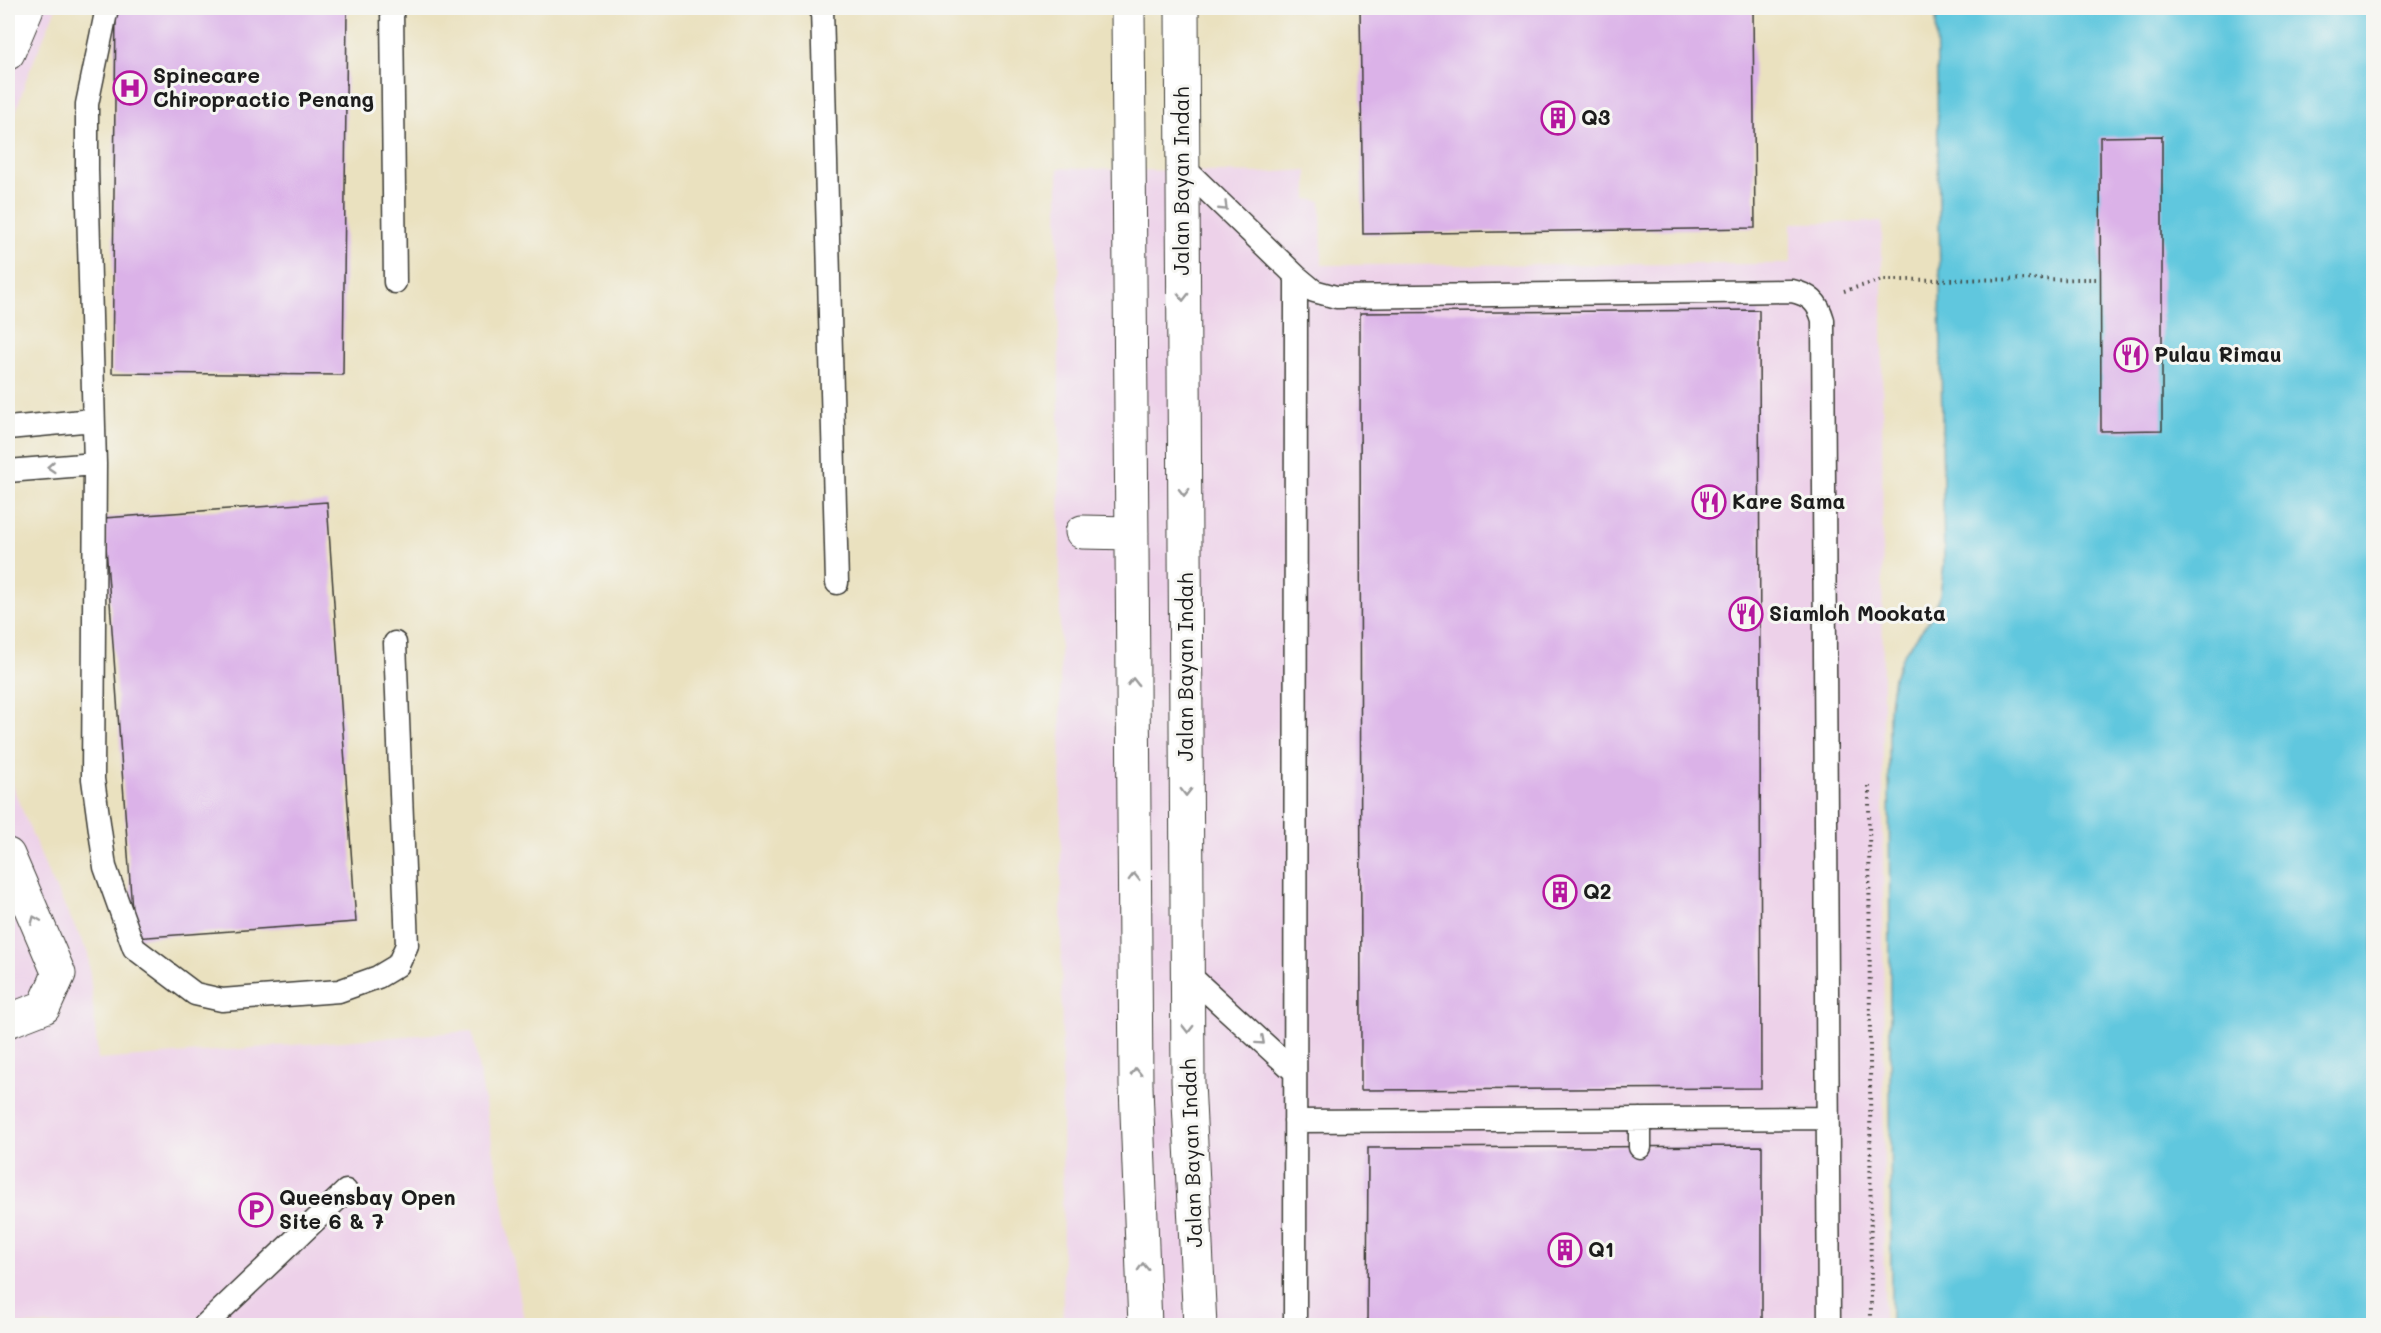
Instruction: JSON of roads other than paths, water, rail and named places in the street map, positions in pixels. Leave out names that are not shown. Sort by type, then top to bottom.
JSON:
[{"type":"street","points":[[8,53],[27,8]]},
{"type":"street","points":[[1128,8],[1136,1086],[1145,1326]]},
{"type":"street","name":"Jalan Bayan Indah","points":[[1182,8],[1188,1082],[1200,1326]]},
{"type":"street","points":[[1082,532],[1132,533]]},
{"type":"street","points":[[8,855],[59,974],[44,1007],[8,1021]]},
{"type":"lane","points":[[106,8],[87,104],[95,464],[93,779],[105,867],[134,948],[195,994],[222,1000],[339,991],[378,978],[398,964],[406,945],[395,643]]},
{"type":"lane","points":[[392,8],[395,282]]},
{"type":"lane","points":[[822,8],[837,583]]},
{"type":"lane","points":[[1182,166],[1296,276],[1314,291],[1336,297],[1441,304],[1563,303],[1637,302],[1792,291],[1805,294],[1815,300],[1823,320],[1829,1326]]},
{"type":"lane","points":[[1295,1326],[1296,276]]},
{"type":"lane","points":[[8,428],[93,420]]},
{"type":"lane","points":[[8,471],[95,464]]},
{"type":"lane","points":[[1187,973],[1295,1071]]},
{"type":"lane","points":[[1295,1121],[1827,1118]]},
{"type":"lane","points":[[1640,1119],[1640,1147]]},
{"type":"lane","points":[[204,1326],[346,1191]]},
{"type":"water","points":[[1936,8],[2373,8],[2373,1325],[1891,1326],[1889,710],[1894,677],[1903,655],[1931,618],[1940,594],[1944,565]]},
{"type":"place","name":"Spinecare Chiropractic Penang","points":[[130,88]]},
{"type":"place","name":"Q3","points":[[1558,118]]},
{"type":"place","name":"Pulau Rimau","points":[[2131,355]]},
{"type":"place","name":"Kare Sama","points":[[1709,502]]},
{"type":"place","name":"Siamloh Mookata","points":[[1746,614]]},
{"type":"place","name":"Q2","points":[[1560,892]]},
{"type":"place","name":"Queensbay Open Site 6 & 7","points":[[256,1210]]},
{"type":"place","name":"Q1","points":[[1565,1250]]}]
